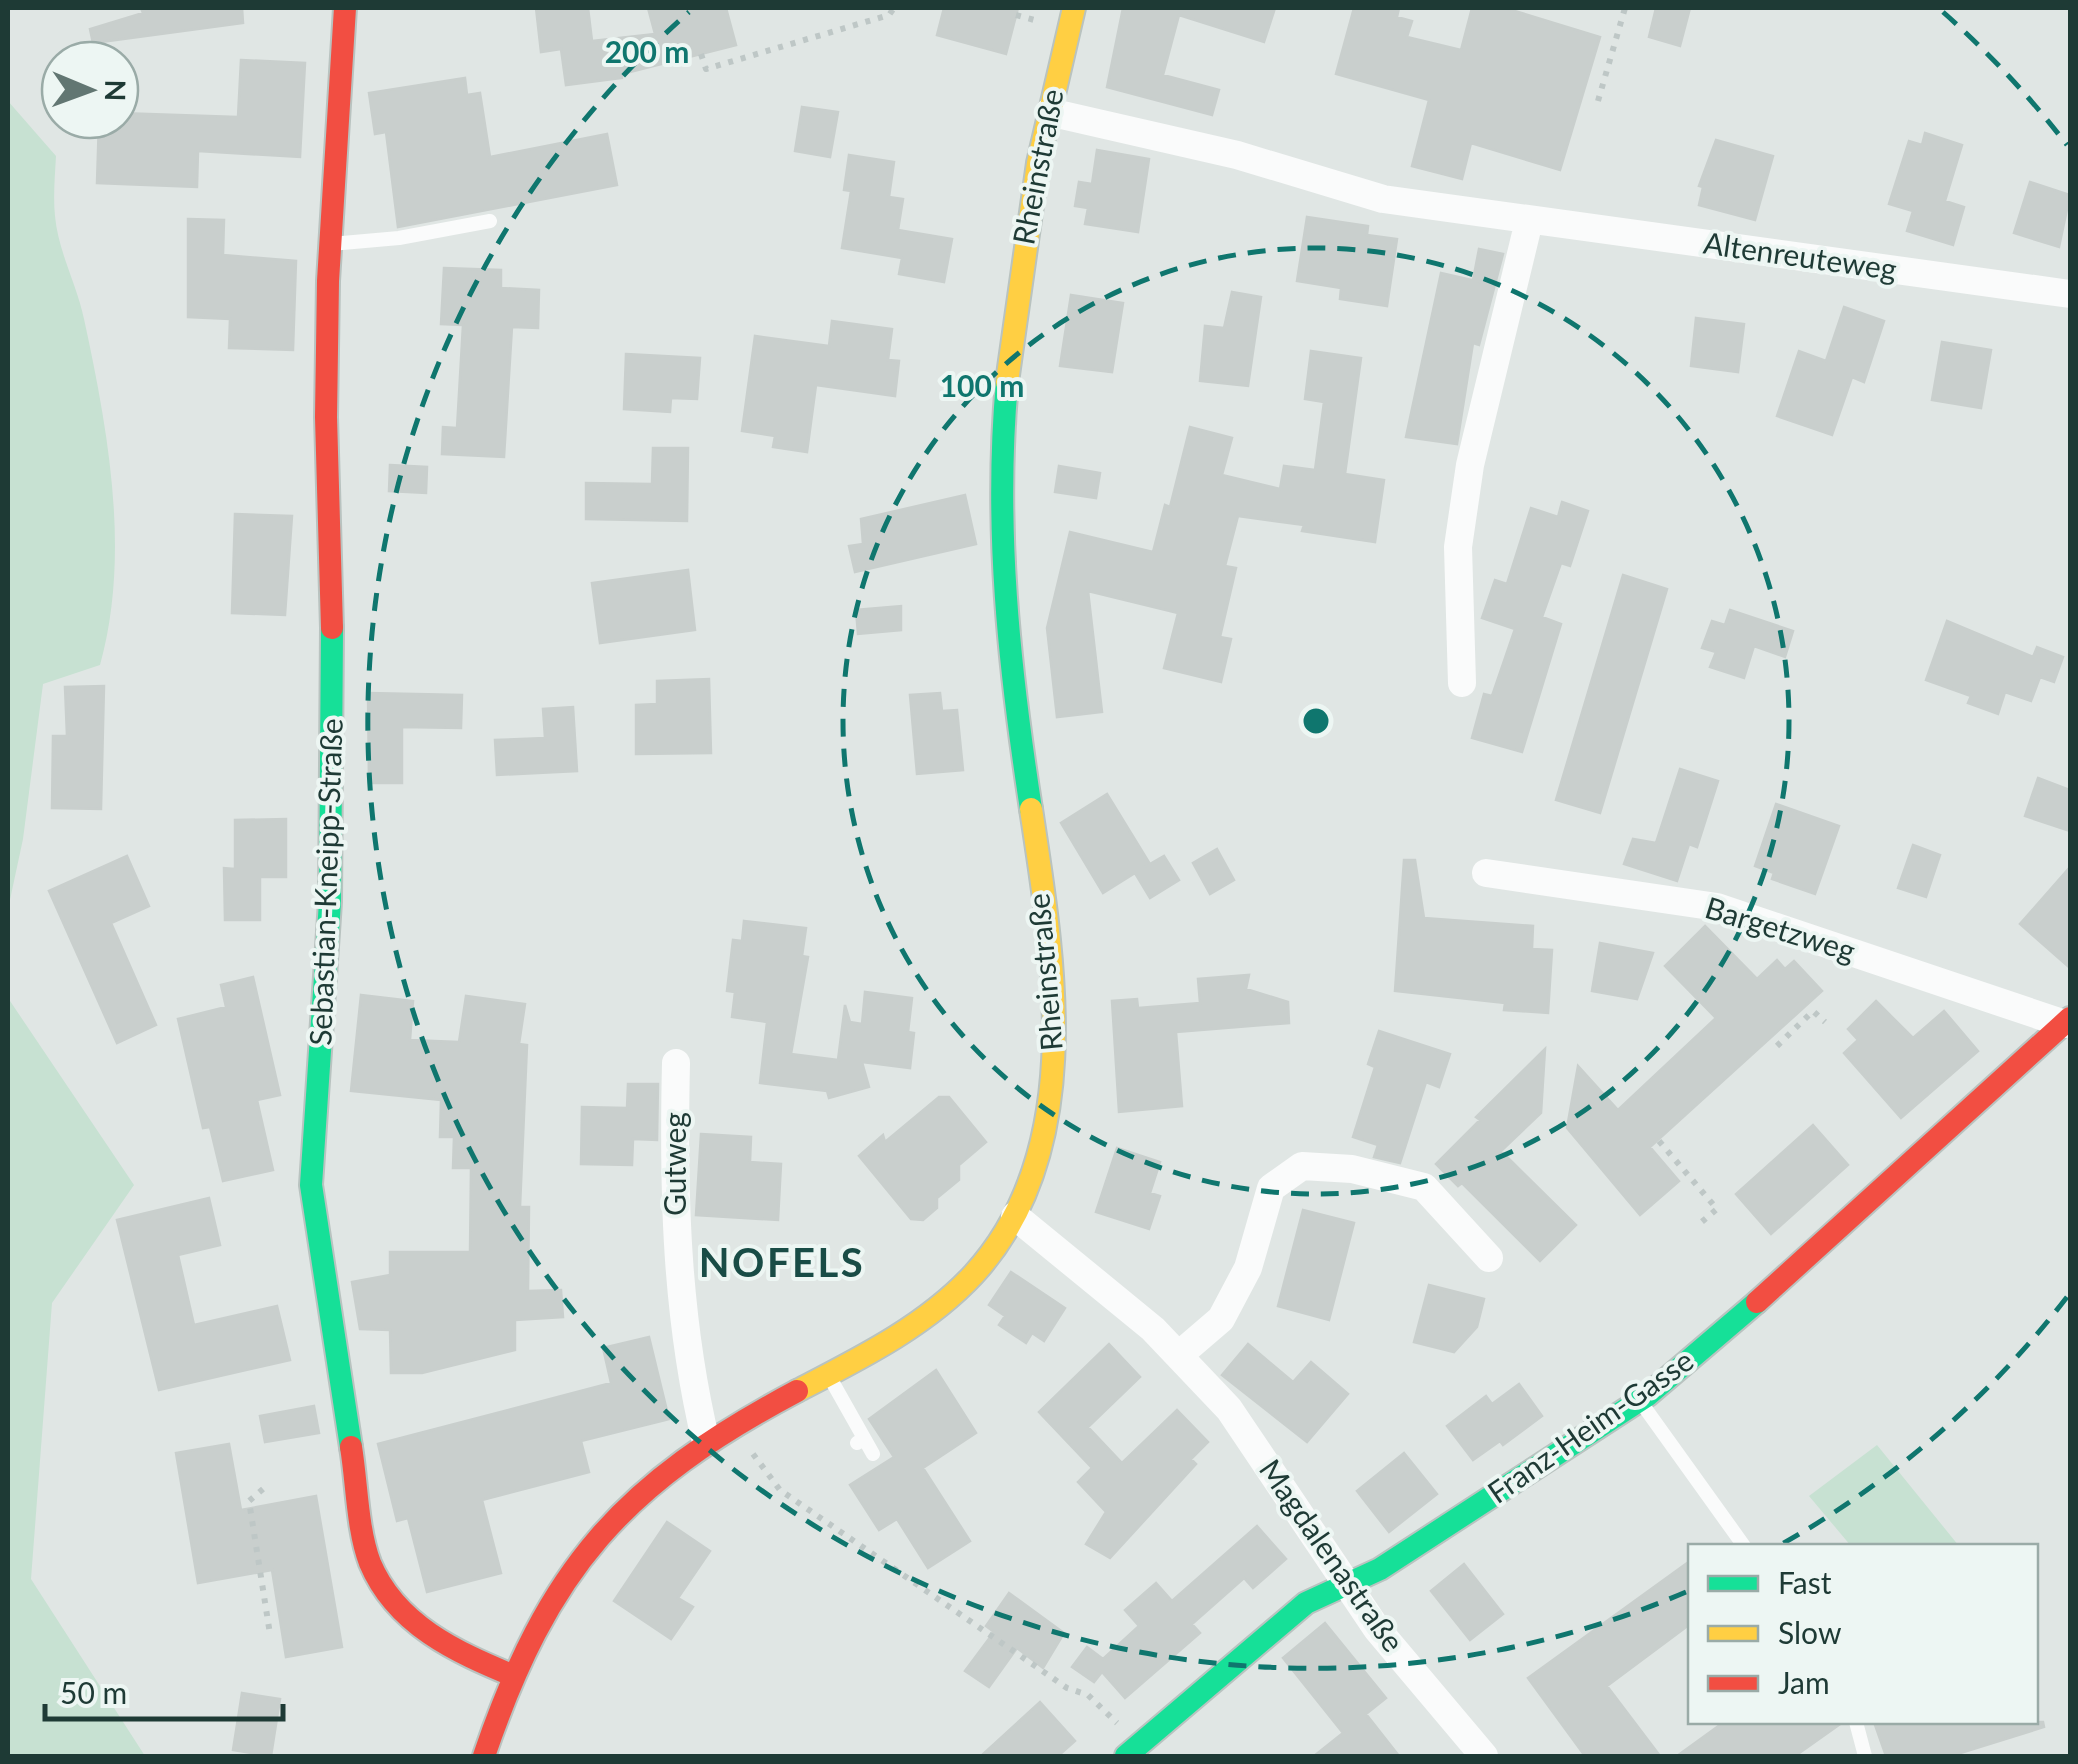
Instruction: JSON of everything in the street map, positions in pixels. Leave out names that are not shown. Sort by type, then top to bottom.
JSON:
[{"type":"main road","name":"Sebastian-Kneipp-Straße","points":[[345,8],[330,244],[326,417],[334,678],[330,902],[311,1186],[320,1269],[370,1560],[384,1594],[431,1638],[514,1676]]},
{"type":"main road","name":"Rheinstraße","points":[[484,1756],[537,1624],[582,1553],[640,1493],[706,1442],[910,1331],[960,1290],[1015,1216],[1044,1139],[1053,1067],[1054,998],[1007,635],[1002,454],[1014,299],[1049,112],[1074,8]]},
{"type":"main road","name":"Franz-Heim-Gasse","points":[[1133,1751],[1306,1603],[1396,1558],[1640,1400],[1764,1297],[2068,1021]]},
{"type":"street","name":"Altenreuteweg","points":[[1049,112],[1237,155],[1383,200],[2070,294]]},
{"type":"street","points":[[1462,683],[1458,547],[1470,464],[1529,221]]},
{"type":"street","name":"Bargetzweg","points":[[1486,873],[1717,908],[2068,1021]]},
{"type":"street","name":"Gutweg","points":[[676,1063],[681,1308],[706,1442]]},
{"type":"street","points":[[1179,1355],[1221,1319],[1248,1268],[1271,1188],[1302,1166],[1352,1168],[1424,1187],[1488,1258]]},
{"type":"street","name":"Magdalenastraße","points":[[1015,1216],[1082,1268],[1179,1355],[1229,1409],[1378,1629],[1484,1756]]},
{"type":"lane","points":[[330,244],[399,238],[490,221]]},
{"type":"lane","points":[[829,1375],[860,1440],[873,1454]]},
{"type":"lane","points":[[1640,1400],[1743,1544]]},
{"type":"lane","points":[[1857,1724],[1865,1756]]},
{"type":"path","points":[[701,54],[706,69],[889,15],[894,8]]},
{"type":"path","points":[[1598,101],[1626,8]]},
{"type":"path","points":[[1777,1046],[1812,1011],[1824,1022]]},
{"type":"path","points":[[1659,1140],[1716,1209],[1698,1225]]},
{"type":"path","points":[[746,1444],[780,1490],[1066,1688],[1088,1695],[1133,1751]]},
{"type":"path","points":[[263,1488],[250,1500],[270,1634]]},
{"type":"green space","points":[[8,101],[56,156],[57,229],[93,361],[108,448],[115,536],[109,623],[100,665],[43,684],[23,839],[8,909]]},
{"type":"green space","points":[[8,998],[134,1185],[52,1303],[31,1579],[145,1756],[8,1756]]},
{"type":"green space","points":[[1877,1445],[1957,1544],[1849,1544],[1809,1496]]},
{"type":"building","points":[[141,8],[242,8],[243,23],[92,40],[90,29],[143,13]]},
{"type":"building","points":[[536,8],[588,8],[592,41],[655,34],[648,8],[726,8],[736,45],[622,74],[622,78],[566,85],[561,49],[541,52]]},
{"type":"building","points":[[944,8],[1018,8],[1006,54],[937,35]]},
{"type":"building","points":[[1123,8],[1275,8],[1264,42],[1179,15],[1163,75],[1219,90],[1212,115],[1107,87]]},
{"type":"building","points":[[1354,8],[1399,8],[1397,17],[1412,21],[1407,37],[1461,50],[1472,8],[1505,8],[1600,37],[1560,170],[1471,143],[1462,179],[1412,166],[1429,100],[1336,74]]},
{"type":"building","points":[[1656,8],[1690,8],[1680,46],[1649,37]]},
{"type":"building","points":[[241,60],[305,63],[300,157],[198,151],[197,187],[97,183],[98,140],[140,140],[140,114],[238,117]]},
{"type":"building","points":[[465,78],[467,95],[480,93],[490,157],[607,134],[617,185],[398,227],[386,132],[375,134],[369,93]]},
{"type":"building","points":[[802,107],[838,112],[830,157],[795,151]]},
{"type":"building","points":[[1925,133],[1962,145],[1945,201],[1964,207],[1953,245],[1907,231],[1913,211],[1889,204],[1909,141],[1922,145]]},
{"type":"building","points":[[1716,140],[1773,156],[1755,220],[1699,205],[1703,187],[1699,186]]},
{"type":"building","points":[[1097,150],[1149,159],[1138,232],[1085,224],[1088,208],[1075,206],[1079,182],[1092,184]]},
{"type":"building","points":[[849,155],[894,162],[889,197],[903,199],[898,230],[952,239],[944,282],[899,274],[902,258],[842,248],[851,191],[844,190]]},
{"type":"building","points":[[2030,182],[2070,195],[2059,247],[2014,233]]},
{"type":"building","points":[[1307,217],[1368,226],[1367,235],[1397,239],[1387,306],[1340,299],[1341,288],[1297,281]]},
{"type":"building","points":[[188,219],[224,220],[223,255],[296,261],[293,350],[229,348],[230,319],[188,317]]},
{"type":"building","points":[[1479,249],[1503,254],[1479,345],[1473,343],[1457,444],[1406,437],[1441,273],[1485,283],[1473,280]]},
{"type":"building","points":[[444,268],[501,270],[501,288],[539,290],[538,328],[512,327],[504,457],[442,454],[443,427],[457,428],[463,325],[441,324]]},
{"type":"building","points":[[1232,292],[1261,297],[1248,386],[1200,381],[1205,326],[1224,328]]},
{"type":"building","points":[[1071,295],[1123,303],[1112,372],[1060,366]]},
{"type":"building","points":[[1844,307],[1884,321],[1864,382],[1852,377],[1832,435],[1777,416],[1799,351],[1826,361]]},
{"type":"building","points":[[1696,318],[1744,324],[1738,372],[1691,366]]},
{"type":"building","points":[[832,321],[892,329],[888,360],[899,361],[895,396],[816,385],[807,452],[773,447],[775,436],[742,431],[755,336],[829,346]]},
{"type":"building","points":[[1942,342],[1991,350],[1981,408],[1932,400]]},
{"type":"building","points":[[1311,351],[1361,358],[1345,474],[1384,480],[1375,542],[1302,531],[1304,525],[1238,516],[1225,566],[1236,568],[1220,637],[1231,639],[1221,682],[1164,668],[1178,613],[1088,591],[1102,712],[1057,717],[1047,628],[1070,532],[1153,552],[1165,505],[1170,507],[1190,427],[1232,438],[1222,475],[1280,489],[1284,466],[1315,470],[1324,402],[1305,399]]},
{"type":"building","points":[[626,354],[700,358],[697,399],[671,398],[670,412],[624,409]]},
{"type":"building","points":[[653,448],[688,448],[687,521],[586,519],[586,483],[652,484]]},
{"type":"building","points":[[390,465],[427,467],[426,493],[389,491]]},
{"type":"building","points":[[1059,466],[1100,473],[1096,498],[1055,492]]},
{"type":"building","points":[[965,495],[976,544],[855,572],[849,546],[863,544],[861,519]]},
{"type":"building","points":[[1562,502],[1588,511],[1570,566],[1561,563],[1542,617],[1561,624],[1522,752],[1472,738],[1484,694],[1492,696],[1515,629],[1482,618],[1495,580],[1507,584],[1531,508],[1558,517]]},
{"type":"building","points":[[235,514],[292,516],[285,615],[232,613]]},
{"type":"building","points":[[688,570],[695,630],[600,643],[592,583]]},
{"type":"building","points":[[1623,575],[1667,589],[1600,813],[1556,800]]},
{"type":"building","points":[[901,606],[901,630],[858,634],[856,610]]},
{"type":"building","points":[[1730,610],[1793,631],[1785,657],[1754,646],[1744,678],[1710,667],[1716,652],[1702,648],[1712,621],[1725,625]]},
{"type":"building","points":[[1947,621],[2033,657],[2037,647],[2063,657],[2054,682],[2040,677],[2031,701],[2005,692],[1998,714],[1968,703],[1971,696],[1926,680]]},
{"type":"building","points":[[709,679],[711,753],[636,754],[636,705],[657,704],[657,681]]},
{"type":"building","points":[[104,686],[101,809],[52,808],[53,736],[67,736],[65,687]]},
{"type":"building","points":[[368,693],[462,695],[461,728],[402,727],[402,783],[369,783]]},
{"type":"building","points":[[940,693],[942,711],[957,710],[963,770],[917,774],[910,695]]},
{"type":"building","points":[[573,707],[577,771],[497,775],[495,740],[545,738],[543,709]]},
{"type":"building","points":[[1680,769],[1718,781],[1697,847],[1689,844],[1677,881],[1624,864],[1633,839],[1656,843]]},
{"type":"building","points":[[2038,778],[2070,790],[2070,831],[2025,816]]},
{"type":"building","points":[[1107,794],[1150,864],[1164,856],[1179,880],[1150,898],[1135,873],[1103,893],[1061,823]]},
{"type":"building","points":[[1776,804],[1839,826],[1815,894],[1772,879],[1774,873],[1755,866]]},
{"type":"building","points":[[286,819],[286,877],[260,877],[260,920],[225,920],[224,868],[235,869],[235,820]]},
{"type":"building","points":[[1913,845],[1940,855],[1926,897],[1898,888]]},
{"type":"building","points":[[1217,849],[1234,880],[1210,894],[1193,863]]},
{"type":"building","points":[[127,856],[149,906],[111,923],[156,1025],[117,1043],[49,891]]},
{"type":"building","points":[[1404,860],[1415,860],[1424,918],[1533,926],[1532,949],[1552,950],[1548,1013],[1504,1010],[1505,1003],[1395,991]]},
{"type":"building","points":[[2070,867],[2070,968],[2020,924]]},
{"type":"building","points":[[744,921],[806,928],[802,956],[808,957],[791,1054],[838,1060],[845,1005],[850,1022],[862,1024],[865,992],[912,998],[908,1032],[914,1033],[910,1068],[862,1062],[869,1087],[829,1098],[827,1091],[760,1083],[767,1022],[732,1017],[735,992],[727,991],[733,940],[742,941]]},
{"type":"building","points":[[1705,926],[1757,979],[1777,960],[1785,969],[1794,961],[1822,991],[1650,1147],[1679,1181],[1640,1215],[1567,1128],[1578,1066],[1618,1110],[1716,1018],[1665,966]]},
{"type":"building","points":[[1600,943],[1653,953],[1637,999],[1592,991]]},
{"type":"building","points":[[1249,975],[1246,989],[1288,1002],[1289,1023],[1176,1032],[1182,1106],[1119,1112],[1112,1001],[1137,999],[1138,1008],[1200,1003],[1198,979]]},
{"type":"building","points":[[253,977],[280,1095],[257,1100],[273,1170],[223,1181],[210,1127],[203,1128],[178,1019],[226,1007],[221,985]]},
{"type":"building","points":[[361,995],[413,1001],[410,1040],[459,1042],[466,996],[525,1004],[519,1044],[527,1045],[520,1207],[529,1207],[528,1291],[561,1290],[563,1317],[515,1320],[515,1350],[422,1373],[391,1373],[390,1330],[360,1329],[352,1282],[390,1275],[390,1252],[470,1252],[471,1168],[453,1168],[454,1137],[440,1137],[441,1100],[351,1091]]},
{"type":"building","points":[[1876,1001],[1913,1038],[1944,1011],[1978,1051],[1901,1118],[1844,1053],[1858,1040],[1848,1029]]},
{"type":"building","points":[[1379,1031],[1450,1054],[1439,1087],[1426,1082],[1400,1163],[1374,1157],[1378,1145],[1353,1137],[1375,1067],[1368,1064]]},
{"type":"building","points":[[1545,1049],[1541,1113],[1501,1151],[1576,1225],[1540,1261],[1462,1183],[1458,1186],[1436,1164],[1480,1120],[1476,1117]]},
{"type":"building","points":[[628,1084],[658,1084],[657,1140],[633,1139],[632,1165],[581,1164],[582,1107],[627,1108]]},
{"type":"building","points":[[939,1097],[949,1097],[986,1142],[959,1165],[959,1180],[937,1198],[937,1208],[923,1220],[911,1219],[859,1156],[883,1135],[885,1142]]},
{"type":"building","points":[[1813,1125],[1848,1165],[1771,1234],[1736,1194]]},
{"type":"building","points":[[701,1134],[751,1137],[750,1162],[781,1164],[778,1220],[696,1215]]},
{"type":"building","points":[[1117,1148],[1160,1162],[1150,1193],[1160,1196],[1149,1229],[1096,1212]]},
{"type":"building","points":[[209,1198],[220,1245],[178,1255],[194,1325],[277,1306],[290,1360],[159,1390],[117,1220]]},
{"type":"building","points":[[1303,1210],[1354,1223],[1329,1320],[1278,1306]]},
{"type":"building","points":[[1011,1272],[1065,1308],[1044,1341],[1032,1333],[1026,1343],[999,1325],[1005,1316],[989,1305]]},
{"type":"building","points":[[1429,1285],[1484,1299],[1477,1327],[1454,1352],[1414,1342]]},
{"type":"building","points":[[649,1337],[669,1419],[581,1441],[589,1472],[482,1500],[501,1573],[427,1592],[408,1518],[397,1521],[378,1444],[611,1383],[603,1348]]},
{"type":"building","points":[[1109,1344],[1140,1377],[1088,1427],[1122,1463],[1177,1410],[1208,1442],[1191,1459],[1196,1464],[1110,1558],[1086,1544],[1106,1512],[1078,1482],[1092,1468],[1039,1412]]},
{"type":"building","points":[[1248,1344],[1293,1382],[1311,1362],[1348,1394],[1307,1442],[1222,1375]]},
{"type":"building","points":[[936,1370],[976,1433],[923,1468],[970,1541],[928,1568],[897,1519],[879,1530],[850,1485],[894,1457],[869,1419]]},
{"type":"building","points":[[1519,1384],[1542,1416],[1503,1445],[1500,1441],[1473,1460],[1447,1426],[1486,1396],[1492,1404]]},
{"type":"building","points":[[314,1406],[319,1433],[265,1442],[260,1416]]},
{"type":"building","points":[[229,1444],[241,1510],[316,1496],[342,1647],[286,1657],[272,1570],[198,1583],[176,1453]]},
{"type":"building","points":[[1404,1453],[1437,1494],[1389,1532],[1357,1491]]},
{"type":"building","points":[[667,1522],[710,1551],[678,1598],[693,1607],[671,1639],[614,1601]]},
{"type":"building","points":[[1257,1526],[1286,1559],[1253,1588],[1244,1578],[1192,1624],[1200,1633],[1125,1698],[1102,1672],[1094,1682],[1072,1667],[1087,1647],[1103,1659],[1139,1626],[1125,1610],[1156,1583],[1172,1601]]},
{"type":"building","points":[[1688,1562],[1688,1625],[1607,1686],[1660,1756],[1585,1756],[1528,1678]]},
{"type":"building","points":[[1464,1564],[1503,1614],[1470,1640],[1431,1591]]},
{"type":"building","points":[[1009,1593],[1064,1633],[1043,1668],[1017,1648],[989,1687],[965,1671],[994,1632],[986,1626]]},
{"type":"building","points":[[1325,1623],[1386,1698],[1366,1714],[1399,1756],[1314,1756],[1343,1733],[1283,1658]]},
{"type":"building","points":[[242,1693],[280,1699],[271,1756],[233,1750]]},
{"type":"building","points":[[1040,1702],[1075,1741],[1058,1756],[981,1756]]},
{"type":"building","points":[[2043,1722],[2044,1727],[1951,1756],[1886,1756],[1875,1724]]},
{"type":"building","points":[[1721,1724],[1840,1724],[1795,1756],[1677,1756]]},
{"type":"traffic: fast","points":[[1007,382],[1003,543],[1016,703],[1031,809]]},
{"type":"traffic: fast","points":[[332,628],[330,902],[311,1185],[351,1447]]},
{"type":"traffic: fast","points":[[1126,1756],[1306,1603],[1380,1569],[1648,1395],[1757,1302]]},
{"type":"traffic: slow","points":[[1007,382],[1038,163],[1074,8]]},
{"type":"traffic: slow","points":[[797,1391],[891,1340],[955,1293],[1010,1225],[1034,1170],[1048,1112],[1054,1052],[1048,928],[1031,809]]},
{"type":"traffic: jam","points":[[332,628],[326,417],[328,281],[345,8]]},
{"type":"traffic: jam","points":[[1757,1302],[2070,1018]]},
{"type":"traffic: jam","points":[[484,1756],[535,1633],[565,1582],[599,1538],[638,1498],[683,1461],[797,1391]]},
{"type":"traffic: jam","points":[[351,1447],[362,1536],[381,1585],[430,1634],[514,1676]]},
{"type":"district","name":"NOFELS","points":[[782,1263]]}]
